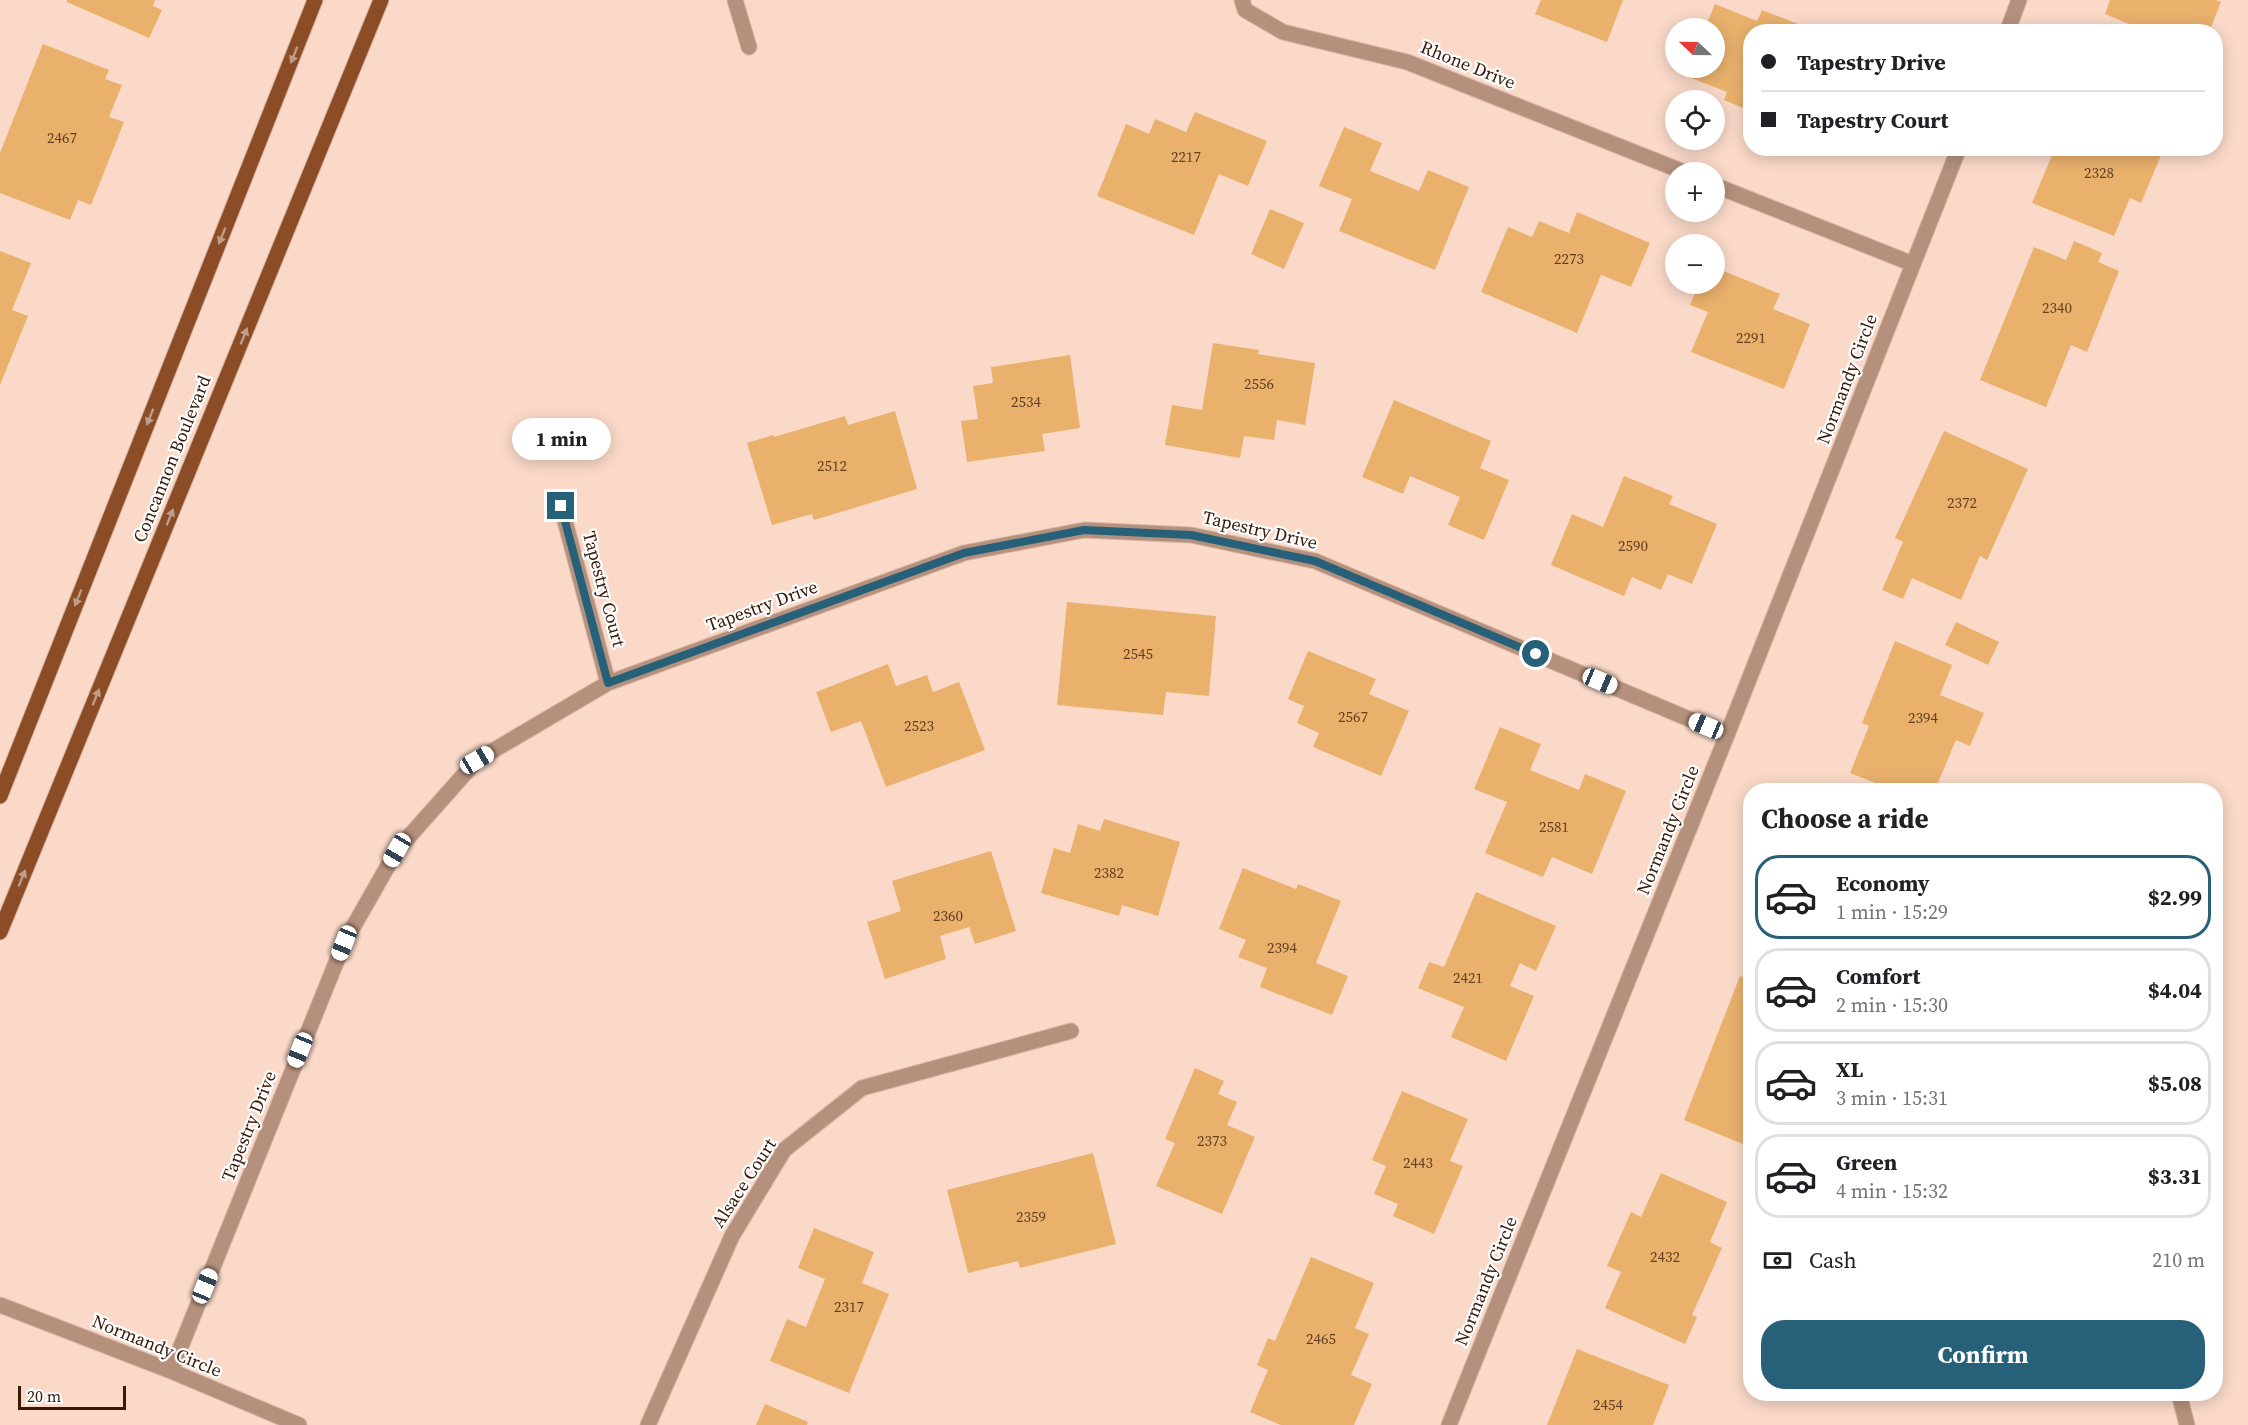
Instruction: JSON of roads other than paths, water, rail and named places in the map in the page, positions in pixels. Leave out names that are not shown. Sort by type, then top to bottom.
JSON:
[{"type":"main road","name":"Concannon Boulevard","points":[[0,796],[315,0]]},
{"type":"main road","name":"Concannon Boulevard","points":[[0,932],[381,0]]},
{"type":"street","points":[[735,0],[749,47]]},
{"type":"street","name":"Rhone Drive","points":[[1242,0],[1245,10],[1284,32],[1407,62],[1665,164]]},
{"type":"street","points":[[2010,24],[2019,0]]},
{"type":"street","name":"Normandy Circle","points":[[1449,1425],[1728,735],[1956,156]]},
{"type":"street","points":[[1725,189],[1913,264]]},
{"type":"street","name":"Tapestry Court","points":[[561,506],[608,683]]},
{"type":"street","name":"Tapestry Drive","points":[[171,1371],[344,943],[397,850],[477,760],[608,683],[964,553],[1084,530],[1191,535],[1315,561],[1728,735]]},
{"type":"street","name":"Alsace Court","points":[[648,1425],[732,1236],[784,1150],[862,1088],[1071,1031]]},
{"type":"street","name":"Normandy Circle","points":[[0,1305],[171,1371],[299,1425]]},
{"type":"street","points":[[2181,1401],[2187,1425]]}]
